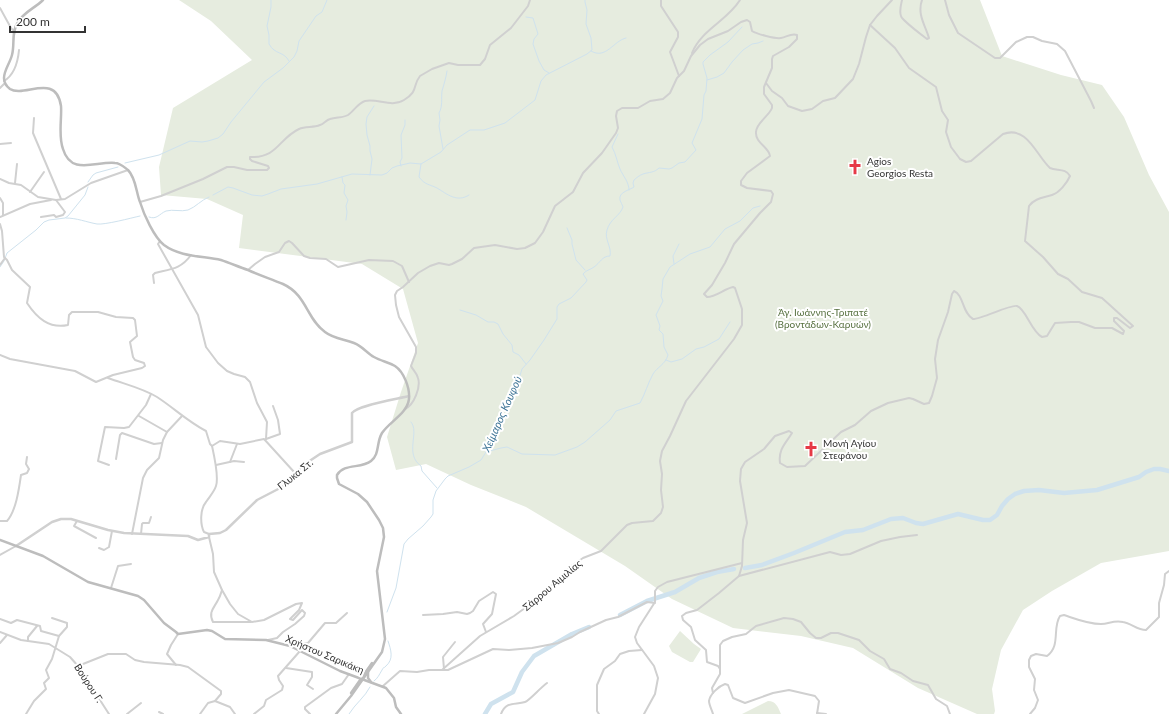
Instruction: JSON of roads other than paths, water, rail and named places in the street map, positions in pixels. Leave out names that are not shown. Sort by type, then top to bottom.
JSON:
[{"type":"main road","points":[[43,0],[23,14],[14,30],[12,55],[5,72],[4,82],[13,90],[19,91],[44,87],[51,89],[57,94],[61,106],[62,148],[66,156],[77,164],[85,166],[115,163],[121,165],[128,170],[133,178],[140,202],[153,230],[160,241],[172,250],[223,261],[279,282],[294,290],[301,297],[319,327],[329,335],[356,344],[375,358],[395,366],[401,372],[406,381],[409,396],[408,402],[404,410],[383,432],[379,439],[377,453],[372,460],[365,464],[343,469],[338,473],[337,477],[339,484],[358,494],[367,502],[383,528],[384,537],[377,571],[385,639],[382,652],[355,686],[350,697]]},
{"type":"main road","points":[[0,540],[43,556],[88,582],[138,596],[144,600],[170,629],[178,634]]},
{"type":"main road","name":"Χρήστου Σαρικάκη","points":[[178,634],[207,630],[225,639],[266,640],[290,646],[301,650],[340,671],[383,686]]},
{"type":"main road","points":[[336,714],[350,697],[361,678],[370,669],[377,658]]},
{"type":"main road","points":[[370,669],[368,678],[371,682]]},
{"type":"main road","points":[[354,676],[356,682],[355,686]]},
{"type":"main road","points":[[383,686],[394,698],[396,707],[401,714]]},
{"type":"street","points":[[140,202],[204,179],[227,167],[234,166],[247,170],[267,170],[269,168],[268,166],[252,161],[250,157],[258,158],[271,153],[289,135],[298,129],[306,126],[319,126],[330,119],[347,115],[364,101],[377,100],[391,104],[401,102],[414,92],[417,79],[421,75],[442,65],[450,63],[458,65],[480,65],[485,59],[490,44],[511,28],[528,6],[530,0]]},
{"type":"street","points":[[661,0],[662,6],[678,32],[678,37],[670,52],[679,76]]},
{"type":"street","points":[[404,410],[410,405],[417,393],[419,384],[418,376],[412,366],[416,350],[415,345],[401,321],[396,305],[396,292],[418,273],[430,266],[439,263],[449,265],[452,264],[462,259],[474,248],[496,246],[517,249],[525,248],[535,243],[543,232],[555,206],[572,192],[583,173],[602,153],[616,133],[618,128],[616,118],[618,111],[623,108],[638,108],[650,101],[663,99],[669,94],[679,76],[684,71],[700,39],[733,10],[740,0]]},
{"type":"street","points":[[691,56],[705,41],[728,31],[745,20],[749,21],[752,30],[756,33],[778,38],[792,34],[797,35],[797,39],[794,43],[773,56],[772,70],[766,83],[788,106],[802,111],[812,110],[823,101],[833,99],[850,84],[854,78],[870,26],[892,0]]},
{"type":"street","points":[[902,0],[900,14],[902,19],[912,25],[927,39],[929,36],[925,29],[920,10],[922,0]]},
{"type":"street","points":[[946,0],[949,15],[958,33],[995,58],[1000,58],[1016,42],[1027,37],[1032,37],[1059,46],[1067,56],[1094,108]]},
{"type":"street","points":[[0,8],[11,28],[14,30]]},
{"type":"street","points":[[739,575],[742,564],[743,540],[747,523],[740,481],[740,472],[744,463],[764,449],[775,436],[790,431],[792,434],[782,447],[779,462],[787,467],[805,466],[841,432],[855,425],[876,408],[909,398],[924,404],[929,403],[937,378],[935,359],[938,340],[948,312],[952,293],[954,291],[957,293],[967,314],[973,319],[989,313],[1017,306],[1023,311],[1036,331],[1042,337],[1047,336],[1053,325],[1057,323],[1079,322],[1096,328],[1113,329],[1123,334],[1124,331],[1114,321],[1114,318],[1117,318],[1130,328],[1133,326],[1102,298],[1080,291],[1068,279],[1058,274],[1043,257],[1025,241],[1028,208],[1030,204],[1039,198],[1054,194],[1070,176],[1064,171],[1050,168],[1031,143],[1024,136],[1017,133],[1007,132],[1003,134],[971,161],[966,162],[960,159],[950,145],[946,132],[948,120],[942,111],[936,87],[910,68],[895,48],[870,26]]},
{"type":"street","points":[[0,88],[13,71],[19,57],[20,50]]},
{"type":"street","name":"Σάρρου Αιμιλίας","points":[[443,670],[486,632],[526,608],[540,597],[576,562],[603,550],[628,524],[634,522],[651,522],[662,512],[664,506],[661,490],[662,474],[660,460],[662,451],[686,401],[734,339],[742,325],[742,309],[735,288],[731,287],[709,298],[704,294],[712,285],[734,244],[757,216],[771,203],[774,194],[771,191],[746,187],[740,182],[747,173],[770,156],[769,152],[758,140],[756,133],[758,126],[772,108],[771,104],[763,93],[766,83]]},
{"type":"street","points":[[34,118],[32,132],[61,200]]},
{"type":"street","points":[[0,144],[10,143]]},
{"type":"street","points":[[15,183],[17,164]]},
{"type":"street","points":[[0,217],[30,204],[61,200],[69,197],[91,183],[128,170]]},
{"type":"street","points":[[30,192],[44,172]]},
{"type":"street","points":[[0,179],[9,183],[21,184],[38,197],[52,200]]},
{"type":"street","points":[[0,198],[3,203],[3,215]]},
{"type":"street","points":[[41,217],[54,215],[56,217],[63,215],[65,212],[56,200]]},
{"type":"street","points":[[0,224],[6,259],[12,270],[30,287],[31,290],[27,301],[28,305],[36,315],[50,325],[58,326],[67,325],[70,314],[74,312],[98,312],[116,317],[132,317],[135,320],[137,336],[132,339],[130,343],[133,357],[134,360],[144,364],[145,366],[95,382],[75,371],[17,361],[0,355]]},
{"type":"street","points":[[160,241],[158,244],[160,248],[198,315],[206,347],[218,363],[227,371],[245,377],[249,380],[257,403],[267,422],[265,439],[295,473]]},
{"type":"street","points":[[248,270],[254,264],[279,252],[285,243],[289,241],[304,256],[326,259],[338,266],[369,260],[393,261],[402,266],[409,282]]},
{"type":"street","points":[[154,283],[154,273],[182,266],[191,255]]},
{"type":"street","points":[[0,265],[6,259]]},
{"type":"street","points":[[108,378],[151,394],[206,432],[212,446],[216,465],[217,484],[213,493],[202,509],[202,529],[209,536],[213,554],[214,570],[222,590],[235,611],[252,622]]},
{"type":"street","points":[[109,465],[98,461],[105,427],[128,428],[138,416],[151,394]]},
{"type":"street","name":"Γλυκα Στ.","points":[[16,546],[54,521],[66,519],[112,531],[141,535],[188,536],[198,540],[224,532],[257,500],[284,486],[302,466],[320,454],[352,441],[352,416],[355,410],[374,403],[409,396]]},
{"type":"street","points":[[212,446],[223,441],[237,444],[265,439],[280,434],[278,420],[273,406]]},
{"type":"street","points":[[138,416],[167,432]]},
{"type":"street","points":[[132,534],[143,478],[148,469],[159,458],[162,442],[167,432],[182,416]]},
{"type":"street","points":[[116,459],[120,436],[122,433],[154,444],[162,442]]},
{"type":"street","points":[[230,462],[237,444]]},
{"type":"street","points":[[0,521],[7,521],[10,516],[17,499],[22,476],[29,469],[26,464],[27,457]]},
{"type":"street","points":[[216,465],[230,462],[244,462]]},
{"type":"street","points":[[141,535],[142,524],[149,523],[151,517]]},
{"type":"street","points":[[77,521],[74,526],[96,538]]},
{"type":"street","points":[[99,548],[104,550],[109,546],[112,531]]},
{"type":"street","points":[[720,669],[718,666],[708,662],[706,650],[695,640],[691,627],[683,620],[682,617],[684,614],[696,610],[720,593],[739,575],[830,552],[842,555],[850,554],[881,542],[917,534]]},
{"type":"street","points":[[0,555],[16,546]]},
{"type":"street","points":[[111,588],[118,566],[131,564]]},
{"type":"street","points":[[644,714],[655,694],[658,678],[654,666],[635,640],[635,634],[655,602],[655,593],[658,587],[667,582],[742,564]]},
{"type":"street","points":[[1030,714],[1035,708],[1038,700],[1034,690],[1035,679],[1029,667],[1029,660],[1031,656],[1036,654],[1047,656],[1050,654],[1056,641],[1057,621],[1060,616],[1064,615],[1092,624],[1104,624],[1113,621],[1124,622],[1139,629],[1146,630],[1159,617],[1164,585],[1164,574],[1169,571]]},
{"type":"street","points":[[222,590],[219,600],[211,610],[212,620],[215,623],[225,621],[252,622],[264,620],[296,604],[302,604],[290,618],[292,621],[301,611],[304,611],[304,616],[276,639],[266,640]]},
{"type":"street","points":[[422,615],[457,612],[467,614],[473,611],[479,601],[493,592],[496,594],[493,611],[491,616],[483,624],[486,632]]},
{"type":"street","points":[[383,686],[400,671],[418,672],[429,670],[450,670],[493,648],[509,650],[532,648],[558,643],[606,620],[623,615],[647,602],[655,602]]},
{"type":"street","points":[[290,646],[309,642],[325,623],[337,622],[347,614]]},
{"type":"street","points":[[26,714],[34,701],[46,689],[44,684],[49,678],[46,670],[52,659],[59,636],[67,627],[68,623],[52,618]]},
{"type":"street","points":[[713,693],[712,689],[719,677],[720,646],[725,640],[746,634],[754,626],[784,618],[794,619],[801,622],[816,638],[838,633],[859,640],[870,651],[884,659],[890,669],[901,673],[913,681],[928,685],[936,698],[947,706],[950,714]]},
{"type":"street","points":[[0,619],[11,624],[19,619],[40,627],[41,631],[59,636]]},
{"type":"street","points":[[29,642],[27,640],[28,637],[37,626]]},
{"type":"street","name":"Βούρου Γ.","points":[[0,632],[21,640],[47,644],[70,657],[78,666],[109,714]]},
{"type":"street","points":[[176,665],[167,654],[178,634]]},
{"type":"street","points":[[0,643],[7,635]]},
{"type":"street","points":[[443,670],[443,658],[455,642]]},
{"type":"street","points":[[254,714],[264,706],[266,700],[282,689],[283,686],[278,677],[301,650]]},
{"type":"street","points":[[599,714],[597,711],[598,701],[596,687],[604,669],[615,661],[620,654],[629,651],[642,650]]},
{"type":"street","points":[[78,666],[108,654],[126,654],[135,660],[144,662],[184,666],[191,669],[221,691],[221,694],[214,701],[208,703],[200,714]]},
{"type":"street","points":[[286,668],[312,672],[312,677],[307,685],[313,689]]},
{"type":"street","points":[[310,714],[304,709],[305,707],[331,688],[342,684],[349,674]]},
{"type":"street","points":[[501,714],[504,708],[510,704],[527,701],[540,687],[547,683]]},
{"type":"street","points":[[713,714],[709,702],[710,698],[713,693],[723,684],[729,686],[733,698],[743,703],[747,703],[773,693],[789,690],[815,696],[819,701],[817,714],[826,714]]},
{"type":"street","points":[[214,701],[230,707],[235,714]]},
{"type":"street","points":[[127,714],[141,703]]},
{"type":"street","points":[[159,712],[163,714]]},
{"type":"waterway","points":[[271,0],[267,26],[269,44],[274,50],[285,56],[289,61]]},
{"type":"waterway","points":[[125,163],[159,155],[190,141],[208,141],[218,138],[223,134],[264,82],[283,68],[294,57],[299,41],[316,16],[322,12],[327,0]]},
{"type":"waterway","points":[[213,195],[228,187],[252,195],[262,196],[281,189],[317,184],[352,174],[382,175],[397,166],[410,163],[421,164],[441,152],[447,145],[470,130],[484,130],[505,123],[535,100],[541,81],[546,75],[592,50],[591,38],[586,24],[587,10],[585,0]]},
{"type":"waterway","points":[[526,17],[533,18],[538,34],[534,39],[533,44],[539,61],[544,70],[549,73]]},
{"type":"waterway","name":"Χείμαρος Κουφού","points":[[387,612],[396,588],[404,544],[433,514],[433,500],[436,491],[448,476],[481,460],[486,452],[490,439],[500,422],[501,413],[504,406],[517,385],[522,369],[530,360],[557,319],[557,307],[559,304],[571,298],[586,282],[587,280],[583,274],[584,273],[594,267],[603,258],[610,256],[606,233],[610,223],[622,210],[623,207],[620,200],[621,195],[634,187],[634,180],[639,176],[653,172],[659,168],[672,168],[679,163],[685,162],[696,150],[692,143],[702,119],[704,95],[706,91],[707,78],[703,62],[728,42],[742,27]]},
{"type":"waterway","points":[[591,51],[596,53],[605,52],[626,38]]},
{"type":"waterway","points":[[707,80],[724,73],[743,50],[752,44],[763,41]]},
{"type":"waterway","points":[[443,149],[439,126],[439,113],[447,71]]},
{"type":"waterway","points":[[370,175],[372,159],[366,124],[367,117],[374,106]]},
{"type":"waterway","points":[[401,166],[401,135],[405,125],[405,120]]},
{"type":"waterway","points":[[618,134],[612,147],[620,169],[628,184],[629,190]]},
{"type":"waterway","points":[[421,164],[419,177],[425,183],[452,197],[460,198],[469,195]]},
{"type":"waterway","points":[[88,182],[96,173],[118,167]]},
{"type":"waterway","points":[[342,177],[345,185],[344,193],[348,200],[346,206],[346,220]]},
{"type":"waterway","points":[[0,267],[7,253],[44,222],[65,218],[68,216],[85,195],[88,187]]},
{"type":"waterway","points":[[149,217],[156,217],[169,210],[188,210],[209,197]]},
{"type":"waterway","points":[[486,452],[507,447],[522,454],[555,455],[577,447],[585,442],[610,420],[616,411],[640,403],[653,374],[665,361],[668,355],[664,347],[663,334],[659,330],[660,326],[656,315],[663,301],[661,296],[663,279],[670,267],[690,254],[710,247],[725,229],[740,221],[753,208],[760,206]]},
{"type":"waterway","points":[[66,218],[101,224],[140,216]]},
{"type":"waterway","points":[[567,228],[572,240],[576,260],[585,270]]},
{"type":"waterway","points":[[674,264],[673,256],[679,244]]},
{"type":"waterway","points":[[460,310],[476,315],[488,322],[498,324],[503,334],[512,345],[513,352],[519,355],[526,364]]},
{"type":"waterway","points":[[666,360],[671,362],[682,359],[696,349],[704,347],[719,339],[730,322]]},
{"type":"waterway","points":[[411,422],[414,431],[413,449],[416,461],[421,466],[422,471],[437,488]]},
{"type":"waterway","points":[[745,568],[762,565],[845,532],[863,530],[891,519],[903,518],[923,524],[958,514],[983,520],[990,520],[997,515],[1008,499],[1015,494],[1024,491],[1039,490],[1064,493],[1097,490],[1139,477],[1154,469],[1169,471]]},
{"type":"waterway","points":[[620,615],[647,601],[675,592],[699,578],[717,572],[734,569]]},
{"type":"waterway","points":[[485,714],[491,704],[513,692],[522,672],[534,656],[572,634],[589,627]]},
{"type":"waterway","name":"Χείμαρος Κουφού","points":[[374,681],[383,668],[389,663],[391,651],[388,641]]},
{"type":"waterway","name":"Χείμαρος Κουφού","points":[[349,714],[370,687]]},
{"type":"place","name":"Agios Georgios Resta","points":[[855,167]]},
{"type":"place","name":"Μονή Αγίου Στεφάνου","points":[[811,449]]},
{"type":"park label","name":"Άγ. Ιωάννης-Τριπατέ (Βροντάδων-Καρυών)","points":[[823,318]]}]
